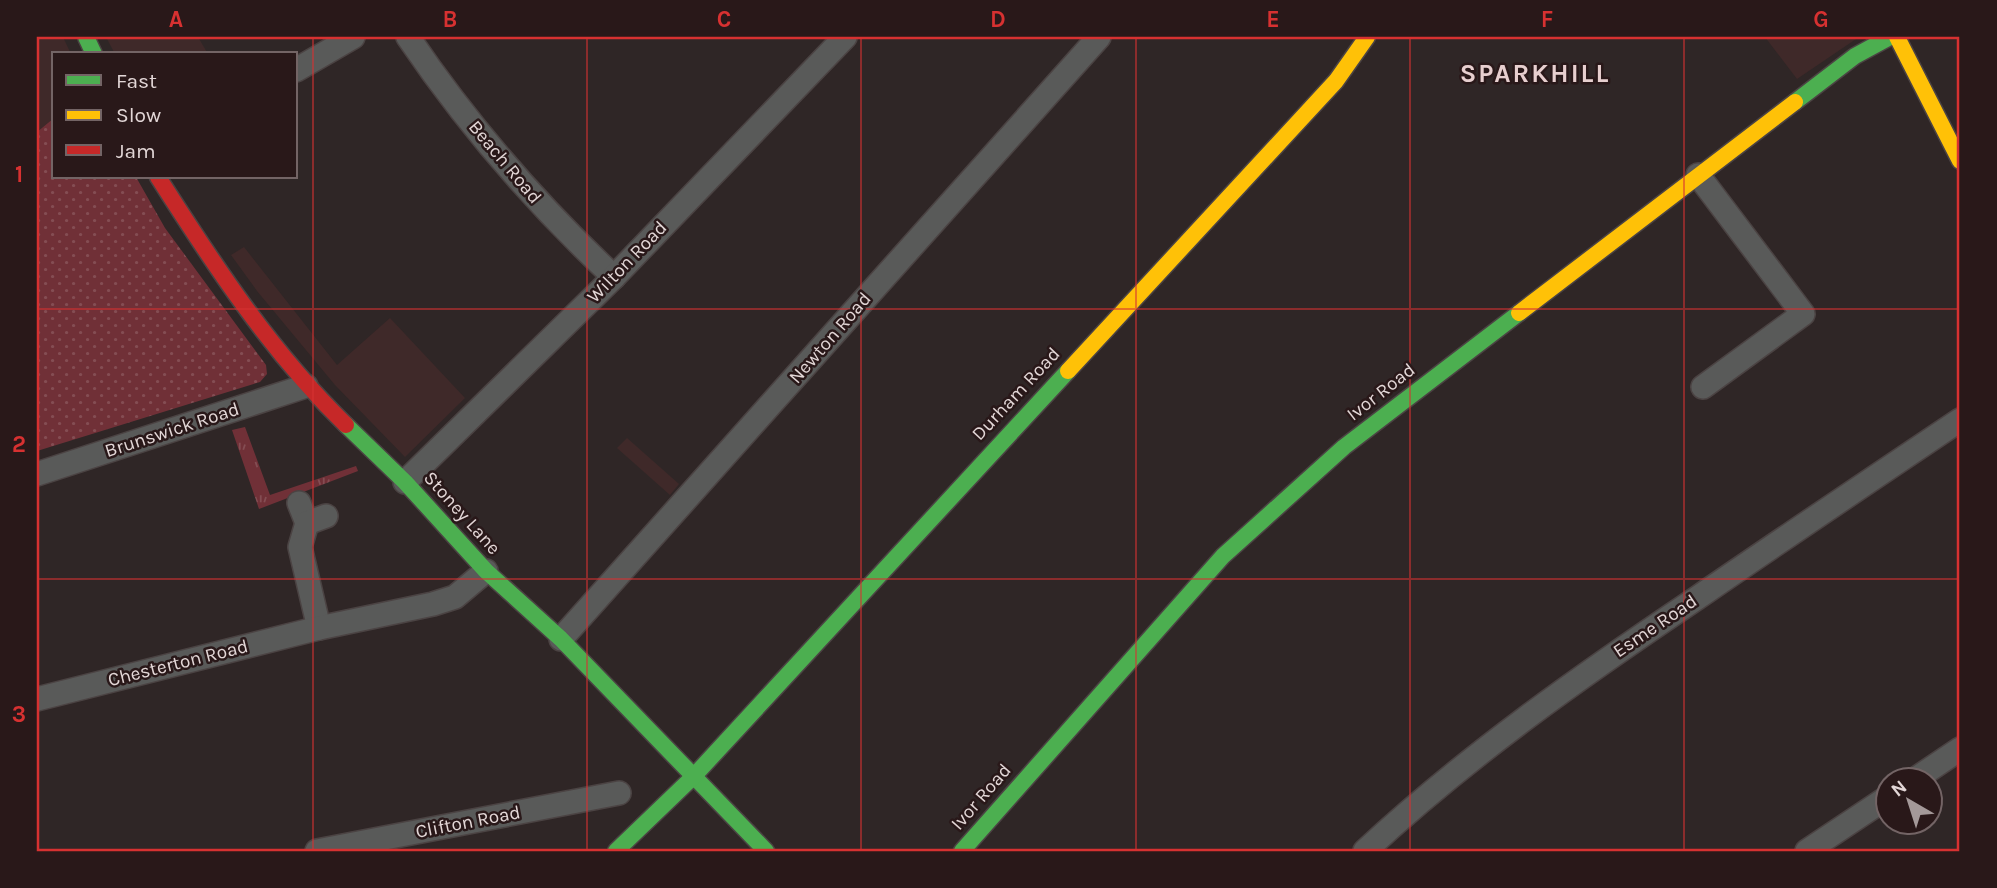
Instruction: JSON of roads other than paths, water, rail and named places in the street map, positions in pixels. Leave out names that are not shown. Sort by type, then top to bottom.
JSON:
[{"type":"street","points":[[298,69],[353,37]]},
{"type":"street","name":"Beach Road","points":[[408,37],[465,114],[533,196],[614,276]]},
{"type":"street","name":"Wilton Road","points":[[405,482],[614,276],[845,37]]},
{"type":"street","name":"Newton Road","points":[[561,639],[1099,37]]},
{"type":"street","name":"Durham Road","points":[[616,851],[693,777],[1336,81],[1367,37]]},
{"type":"street","name":"Ivor Road","points":[[962,851],[1120,668],[1223,556],[1344,447],[1855,56],[1891,37]]},
{"type":"street","points":[[1897,37],[1960,161]]},
{"type":"street","points":[[1698,175],[1803,314],[1703,387]]},
{"type":"street","name":"Stoney Lane","points":[[159,178],[218,271],[306,386],[405,482],[421,503],[486,571],[561,639],[766,851]]},
{"type":"street","name":"Brunswick Road","points":[[37,474],[306,386]]},
{"type":"street","name":"Esme Road","points":[[1365,851],[1403,815],[1498,738],[1623,647],[1960,420]]},
{"type":"street","points":[[310,514],[300,547],[319,628]]},
{"type":"street","name":"Chesterton Road","points":[[37,699],[319,628],[455,597],[486,571]]},
{"type":"street","points":[[1934,766],[1960,749]]},
{"type":"street","name":"Clifton Road","points":[[317,851],[619,793]]},
{"type":"street","points":[[1807,851],[1874,806]]},
{"type":"district","name":"SPARKHILL","points":[[1535,73]]}]
